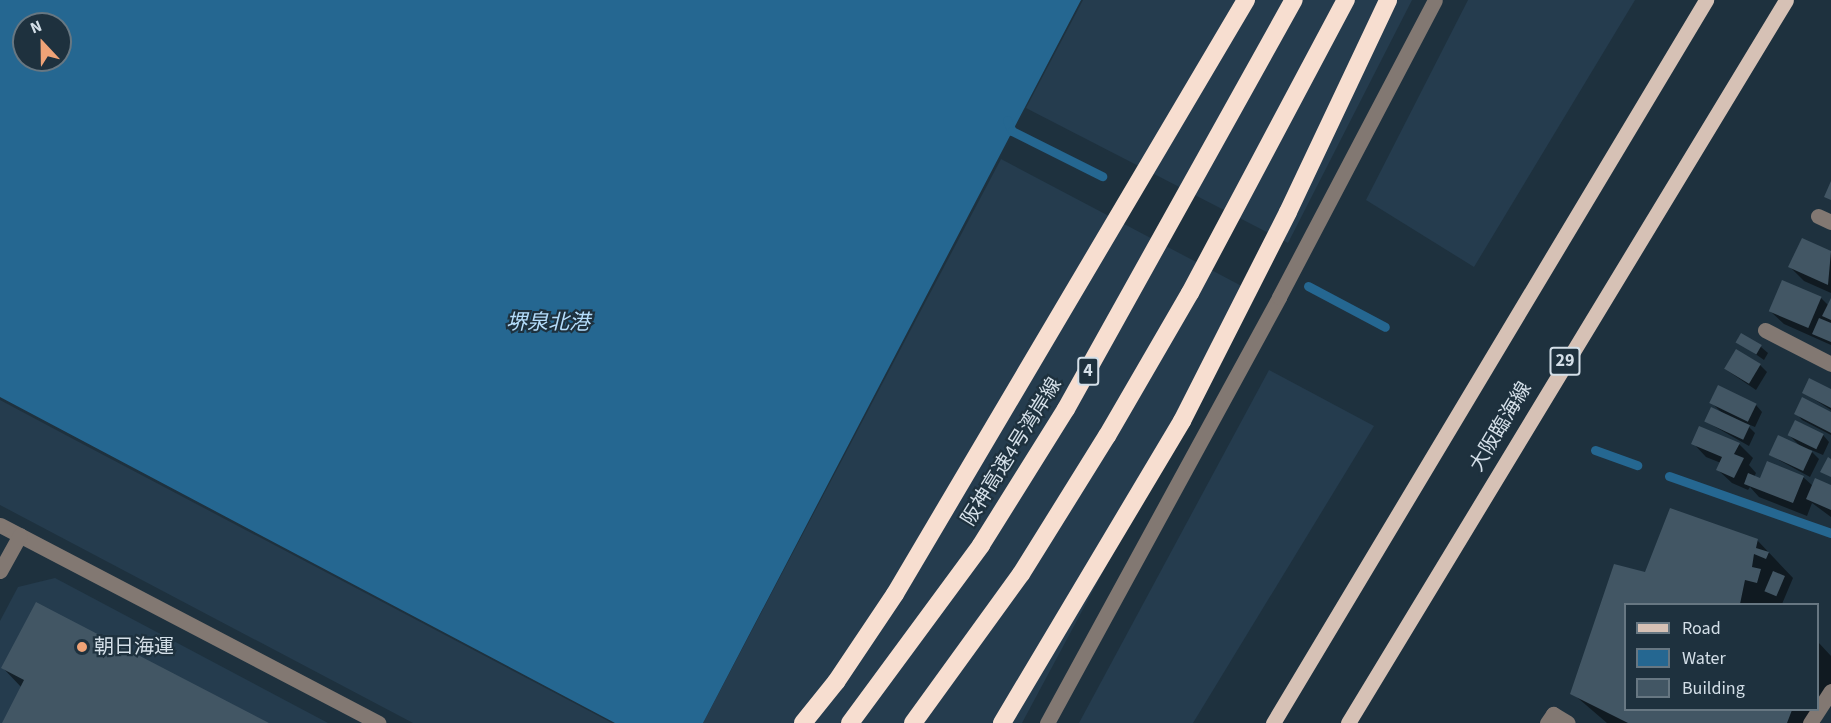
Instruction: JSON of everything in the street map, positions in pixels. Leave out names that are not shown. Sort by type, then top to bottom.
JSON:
[{"type":"highway","points":[[803,723],[836,682],[895,594],[1246,0]]},
{"type":"highway","name":"阪神高速4号湾岸線","points":[[850,723],[981,545],[1060,418],[1158,250],[1294,0]]},
{"type":"highway","points":[[913,723],[1021,574],[1107,436],[1190,293],[1346,0]]},
{"type":"highway","points":[[1002,723],[1182,421],[1288,212],[1388,0]]},
{"type":"main road","name":"大阪臨海線","points":[[1273,723],[1706,0]]},
{"type":"main road","name":"大阪臨海線","points":[[1348,723],[1786,0]]},
{"type":"street","points":[[1047,723],[1279,297],[1435,0]]},
{"type":"street","points":[[1765,330],[1831,364]]},
{"type":"street","points":[[0,525],[378,723]]},
{"type":"street","points":[[0,571],[20,535]]},
{"type":"street","points":[[1819,709],[1831,691]]},
{"type":"street","points":[[1547,723],[1553,714],[1568,723]]},
{"type":"shaded area","points":[[1083,0],[1412,0],[1288,243],[1026,108]]},
{"type":"shaded area","points":[[1468,0],[1635,0],[1474,267],[1366,200]]},
{"type":"shaded area","points":[[1001,159],[1253,292],[1022,723],[703,723]]},
{"type":"shaded area","points":[[1269,370],[1374,426],[1193,723],[1079,723]]},
{"type":"shaded area","points":[[0,400],[612,723],[413,723],[0,505]]},
{"type":"shaded area","points":[[55,578],[328,723],[0,723],[0,621],[18,587]]},
{"type":"water","name":"堺泉北港","points":[[0,0],[1081,0],[703,723],[615,723],[0,397]]},
{"type":"building","points":[[1831,181],[1831,200],[1824,197]]},
{"type":"building","points":[[1802,238],[1831,251],[1828,285],[1788,267]]},
{"type":"building","points":[[1782,280],[1822,297],[1808,328],[1769,311]]},
{"type":"building","points":[[1831,298],[1831,320],[1822,316]]},
{"type":"building","points":[[1819,318],[1831,323],[1831,342],[1812,334]]},
{"type":"building","points":[[1741,333],[1762,345],[1756,355],[1736,343]]},
{"type":"building","points":[[1736,349],[1761,364],[1749,384],[1724,369]]},
{"type":"building","points":[[1809,378],[1831,389],[1831,408],[1802,393]]},
{"type":"building","points":[[1718,385],[1757,404],[1748,422],[1709,403]]},
{"type":"building","points":[[1802,397],[1831,412],[1831,433],[1794,414]]},
{"type":"building","points":[[1711,407],[1750,425],[1743,440],[1704,422]]},
{"type":"building","points":[[1795,420],[1824,434],[1816,449],[1788,435]]},
{"type":"building","points":[[1699,426],[1740,443],[1734,454],[1744,458],[1734,478],[1716,470],[1722,457],[1691,444]]},
{"type":"building","points":[[1778,435],[1812,451],[1803,471],[1769,455]]},
{"type":"building","points":[[1828,457],[1831,459],[1831,477],[1820,472]]},
{"type":"building","points":[[1767,461],[1804,476],[1793,503],[1744,484],[1748,473],[1760,478]]},
{"type":"building","points":[[1815,478],[1831,485],[1831,510],[1806,499]]},
{"type":"building","points":[[1670,508],[1758,539],[1756,548],[1769,552],[1766,559],[1754,554],[1752,567],[1761,569],[1757,583],[1745,580],[1740,603],[1624,603],[1624,711],[1792,711],[1787,723],[1628,723],[1570,694],[1614,564],[1645,572]]},
{"type":"building","points":[[1773,571],[1785,576],[1776,596],[1764,591]]},
{"type":"building","name":"朝日海運","points":[[36,602],[269,723],[2,723],[24,680],[1,668]]},
{"type":"waterway","points":[[1007,120],[1012,131],[1102,176]]},
{"type":"waterway","points":[[1308,286],[1385,327]]},
{"type":"waterway","points":[[1595,450],[1637,465]]},
{"type":"waterway","points":[[1669,476],[1831,533]]},
{"type":"place","name":"朝日海運","points":[[82,647]]}]
